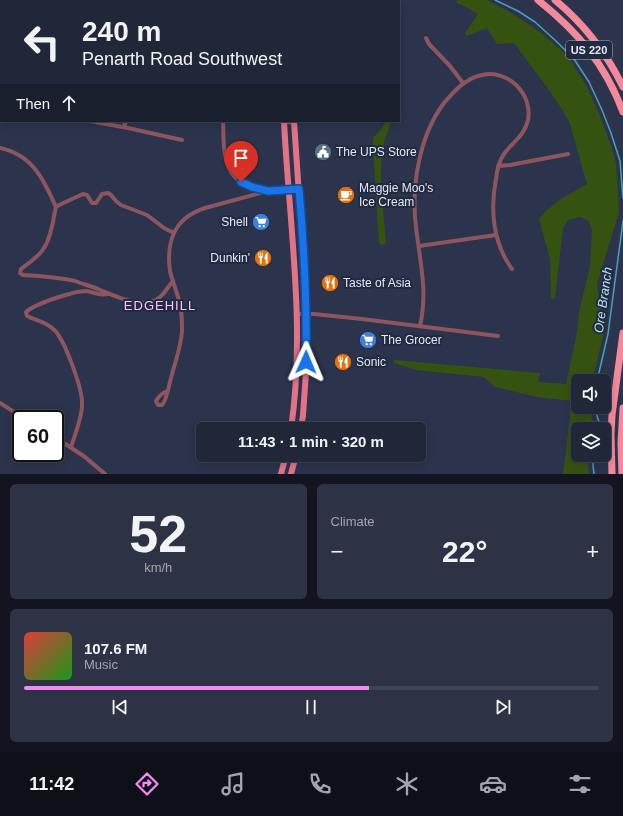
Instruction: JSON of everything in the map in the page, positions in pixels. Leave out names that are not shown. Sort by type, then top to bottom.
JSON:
[{"type":"highway","name":"US 220","points":[[538,0],[565,24],[589,50],[609,80],[623,112]]},
{"type":"highway","name":"US 220","points":[[555,0],[593,39],[609,62],[623,87]]},
{"type":"highway","points":[[612,474],[612,415],[623,333]]},
{"type":"highway","points":[[622,474],[621,443],[623,408]]},
{"type":"main road","points":[[284,122],[294,257],[297,337],[296,389],[292,422]]},
{"type":"main road","points":[[294,122],[306,314],[306,372],[302,422]]},
{"type":"main road","points":[[281,474],[284,462]]},
{"type":"main road","points":[[291,474],[294,462]]},
{"type":"street","points":[[426,38],[429,44],[450,66],[463,83]]},
{"type":"street","points":[[420,326],[424,291],[414,207],[421,150],[436,115],[448,99],[463,83],[482,74],[497,74],[511,81],[522,91],[527,103],[528,113],[526,126],[523,133],[503,154],[498,166],[493,200],[496,235],[502,254],[512,269]]},
{"type":"street","points":[[96,122],[182,140]]},
{"type":"street","points":[[124,127],[126,122]]},
{"type":"street","points":[[222,122],[225,156],[232,175],[241,182],[252,187],[268,191]]},
{"type":"street","points":[[0,148],[23,158],[35,169],[46,184],[56,208],[48,244],[39,255],[20,270],[23,275],[58,277],[108,294],[142,303],[158,299],[173,281]]},
{"type":"street","points":[[498,166],[568,154]]},
{"type":"street","points":[[167,391],[182,331],[181,310],[170,271],[169,251],[170,244],[177,227],[182,220],[197,210],[268,191],[299,189]]},
{"type":"street","points":[[56,208],[59,205],[83,194],[87,196],[92,203],[96,203],[102,194],[108,193],[111,194],[121,205],[146,215],[164,228],[174,233]]},
{"type":"street","points":[[418,246],[496,235]]},
{"type":"street","points":[[71,447],[82,407],[81,394],[75,375],[65,348],[57,333],[49,325],[27,316],[26,312],[35,306],[69,294],[89,292],[108,294]]},
{"type":"street","points":[[296,314],[362,319],[498,336]]},
{"type":"street","points":[[0,404],[12,411]]},
{"type":"street","points":[[64,443],[85,457],[105,474]]},
{"type":"green space","points":[[458,0],[487,0],[515,15],[544,35],[562,51],[571,61],[587,87],[601,118],[612,149],[616,163],[619,212],[597,284],[604,333],[594,374],[571,374],[571,401],[537,397],[495,387],[484,377],[416,370],[394,363],[394,360],[540,373],[538,382],[566,384],[577,332],[579,312],[590,266],[592,230],[588,220],[579,217],[568,220],[563,228],[555,299],[551,298],[550,259],[539,219],[547,210],[561,199],[587,184],[570,124],[549,90],[514,43],[497,44],[487,28],[467,36],[465,33],[478,14],[456,2]]},
{"type":"green space","points":[[385,122],[392,122],[385,138],[381,168],[386,242],[382,245],[379,243],[373,138]]},
{"type":"green space","points":[[571,409],[571,414],[591,414],[593,422],[571,422],[571,462],[588,462],[589,474],[563,474]]},
{"type":"waterway","name":"Ore Branch","points":[[495,0],[518,11],[535,22],[574,59],[589,82],[602,110],[620,161],[623,198]]},
{"type":"waterway","name":"Ore Branch","points":[[599,374],[608,334],[623,221]]},
{"type":"waterway","name":"Ore Branch","points":[[596,414],[599,422]]},
{"type":"waterway","name":"Ore Branch","points":[[593,462],[594,474]]},
{"type":"place","name":"The UPS Store","points":[[323,152]]},
{"type":"place","name":"Maggie Moo's Ice Cream","points":[[346,195]]},
{"type":"place","name":"Shell","points":[[261,222]]},
{"type":"place","name":"Dunkin'","points":[[263,258]]},
{"type":"place","name":"Taste of Asia","points":[[330,283]]},
{"type":"place","name":"The Grocer","points":[[368,340]]},
{"type":"place","name":"Sonic","points":[[343,362]]},
{"type":"district","name":"EDGEHILL","points":[[160,305]]},
{"type":"route","points":[[241,182],[252,187],[268,191],[299,189],[307,336],[306,362]]}]
